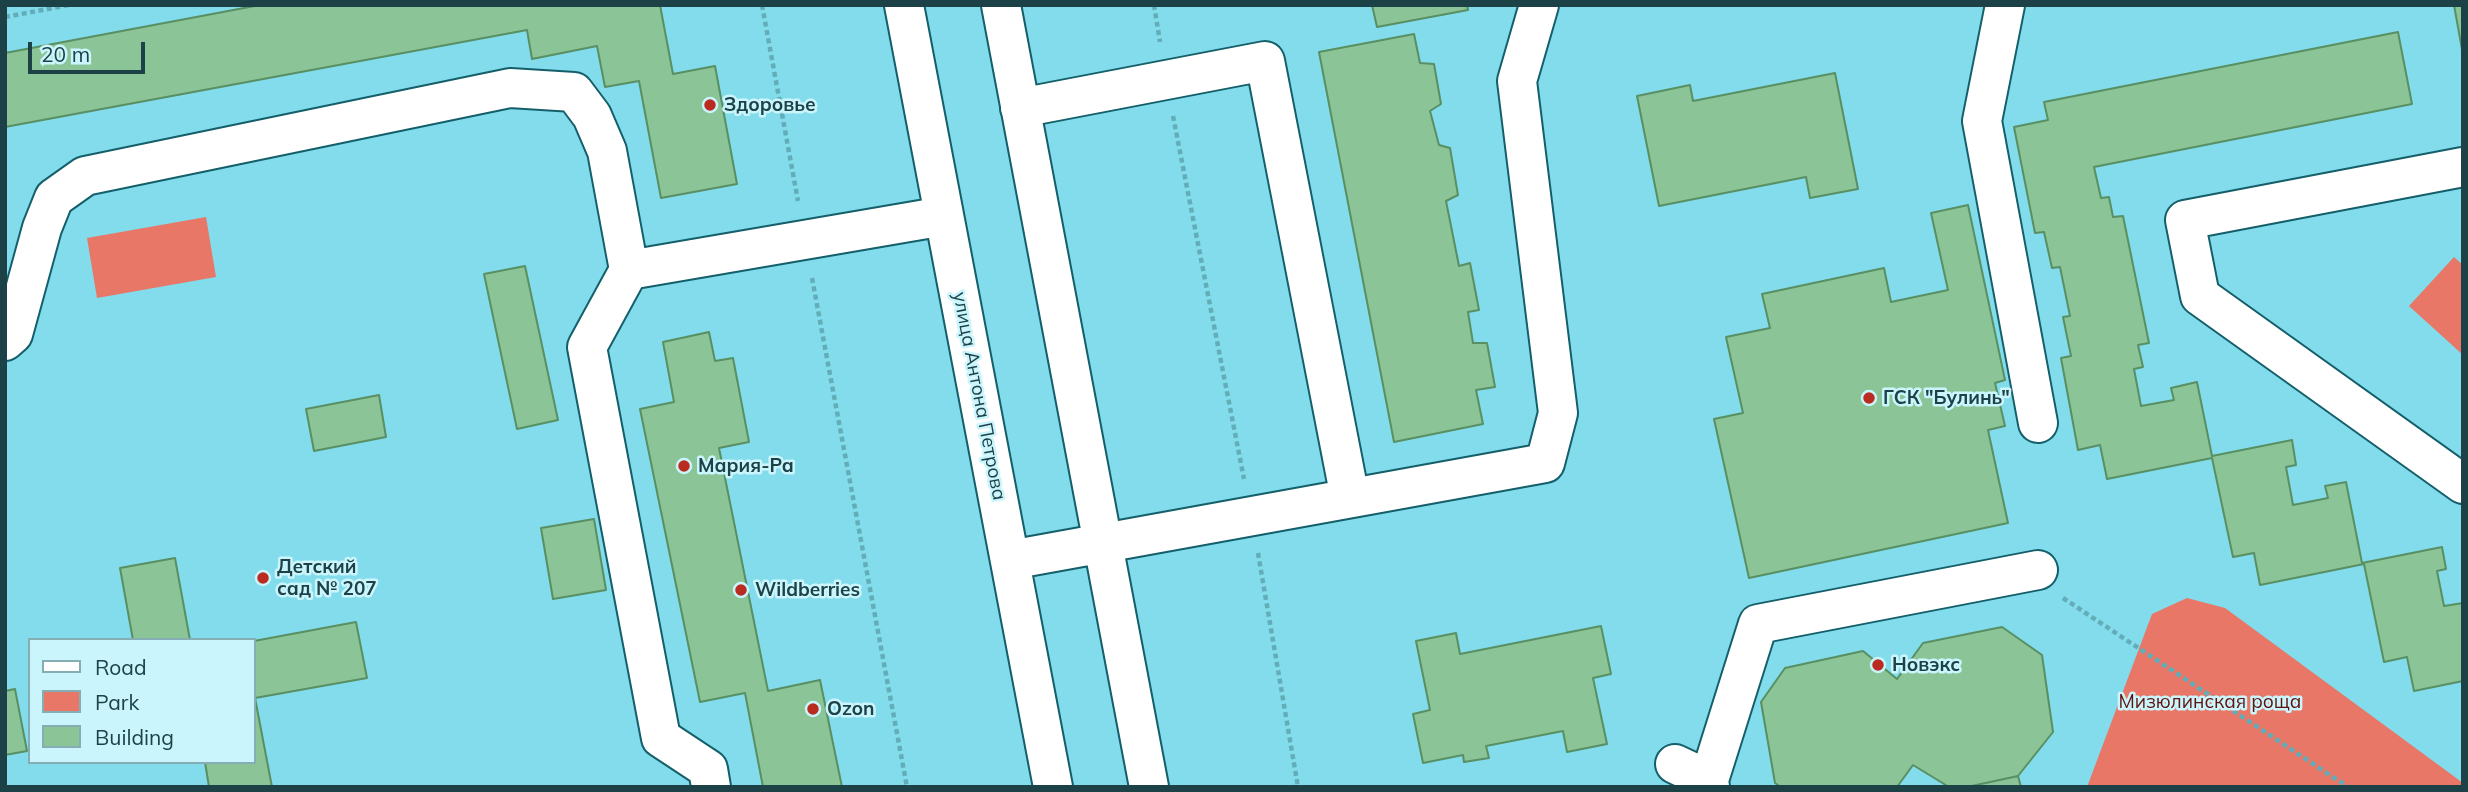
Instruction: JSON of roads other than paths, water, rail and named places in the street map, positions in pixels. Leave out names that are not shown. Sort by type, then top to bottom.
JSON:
[{"type":"street","name":"улица Антона Петрова","points":[[904,5],[1053,787]]},
{"type":"street","points":[[1001,5],[1149,787]]},
{"type":"street","points":[[1010,560],[1545,463],[1558,414],[1517,81],[1539,5]]},
{"type":"street","points":[[2005,5],[1983,121],[2038,423]]},
{"type":"street","points":[[1020,108],[1265,61],[1350,498]]},
{"type":"street","points":[[5,341],[13,334],[42,228],[54,198],[85,176],[510,88],[574,92],[592,116],[607,151],[629,270],[587,347],[662,738],[708,769],[711,787]]},
{"type":"street","points":[[2463,167],[2185,220],[2200,296],[2463,484]]},
{"type":"street","points":[[629,270],[944,216]]},
{"type":"street","points":[[1675,764],[1710,783],[1758,624],[2031,572]]},
{"type":"place","name":"Здоровье","points":[[710,105]]},
{"type":"place","name":"ГСК \"Булинь\"","points":[[1869,398]]},
{"type":"place","name":"Мария-Ра","points":[[684,466]]},
{"type":"place","name":"Детский сад № 207","points":[[263,578]]},
{"type":"place","name":"Wildberries","points":[[741,590]]},
{"type":"place","name":"Новэкс","points":[[1878,665]]},
{"type":"place","name":"Ozon","points":[[813,709]]},
{"type":"park label","name":"Мизюлинская роща","points":[[2210,702]]}]
